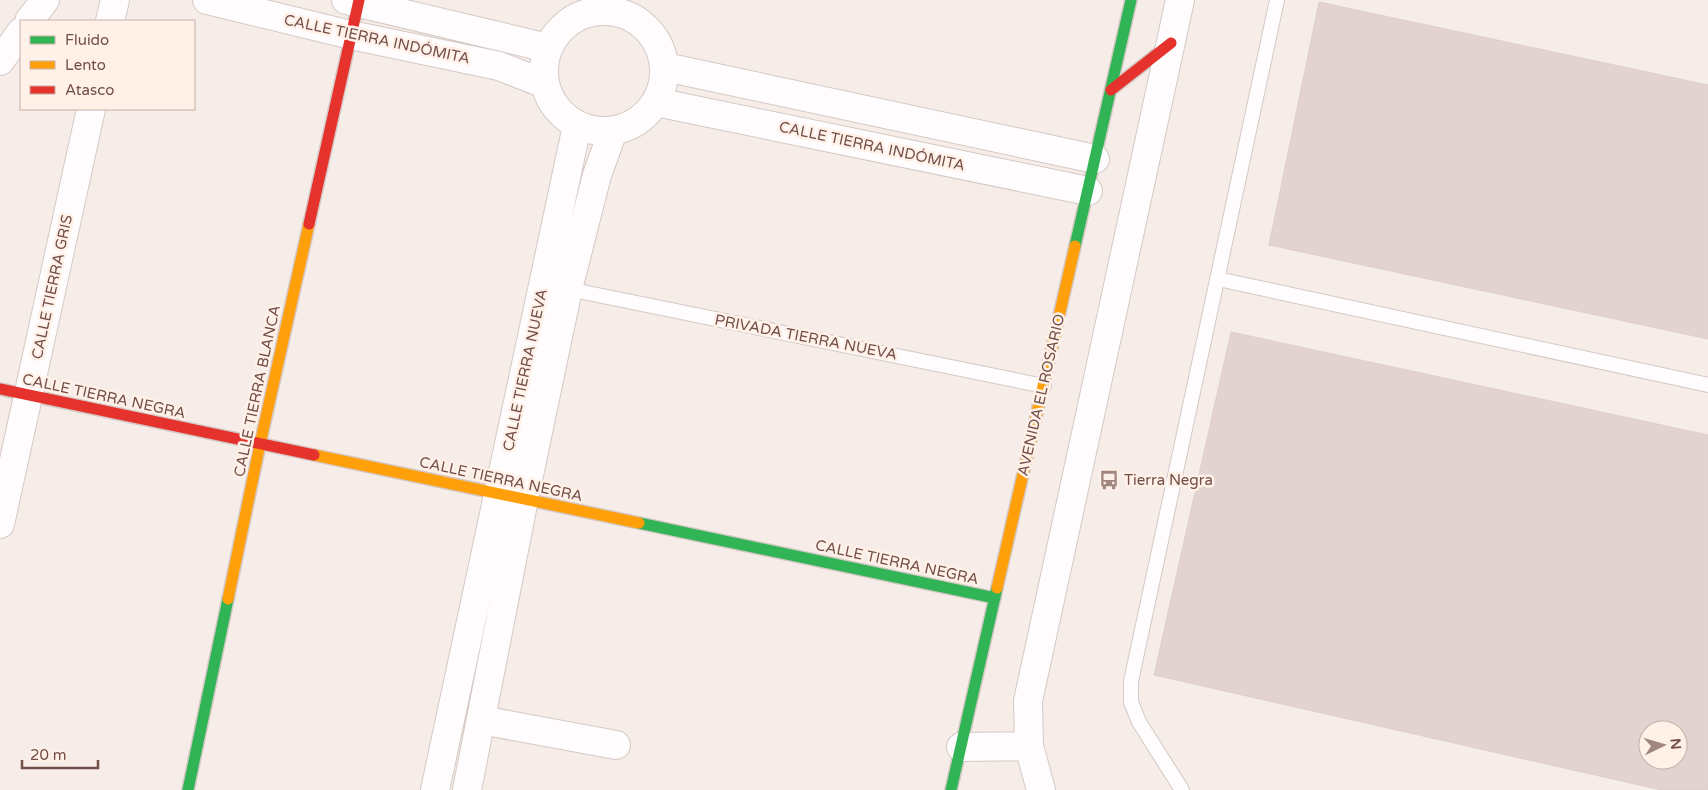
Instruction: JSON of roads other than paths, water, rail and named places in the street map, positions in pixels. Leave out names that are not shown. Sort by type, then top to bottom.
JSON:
[{"type":"street","points":[[30,20],[45,0]]},
{"type":"street","points":[[110,20],[115,0]]},
{"type":"street","name":"CALLE TIERRA INDÓMITA","points":[[207,0],[351,36],[499,66],[545,84]]},
{"type":"street","name":"AVENIDA EL ROSARIO","points":[[952,790],[1131,0]]},
{"type":"street","points":[[1041,790],[1029,746],[1028,701],[1180,0]]},
{"type":"street","name":"CALLE TIERRA INDÓMITA","points":[[355,1],[548,48]]},
{"type":"street","name":"CALLE TIERRA BLANCA","points":[[188,790],[260,444],[351,36],[355,1]]},
{"type":"street","points":[[606,5],[623,13],[639,11],[661,50],[665,68],[663,85],[656,102],[645,116],[630,126],[613,132],[594,131],[578,126],[563,115],[552,101],[545,84],[544,66],[548,48],[558,33],[571,21],[606,5]]},
{"type":"street","points":[[0,61],[20,33]]},
{"type":"street","points":[[1111,90],[1171,43]]},
{"type":"street","points":[[665,68],[1095,159]]},
{"type":"street","name":"CALLE TIERRA INDÓMITA","points":[[656,102],[1088,191]]},
{"type":"street","name":"CALLE TIERRA GRIS","points":[[0,524],[91,110]]},
{"type":"street","name":"CALLE TIERRA NUEVA","points":[[467,790],[481,720],[512,496],[578,126]]},
{"type":"street","name":"CALLE TIERRA NUEVA","points":[[435,790],[597,175],[613,132]]},
{"type":"street","name":"CALLE TIERRA NEGRA","points":[[0,389],[995,598]]},
{"type":"street","points":[[481,720],[616,745]]},
{"type":"street","points":[[961,747],[1029,746]]},
{"type":"lane","points":[[1182,790],[1139,722],[1132,702],[1131,681],[1277,0]]},
{"type":"lane","points":[[1218,279],[1708,386]]},
{"type":"lane","name":"PRIVADA TIERRA NUEVA","points":[[568,289],[1044,386]]},
{"type":"place","name":"Tierra Negra","points":[[1109,480]]}]
